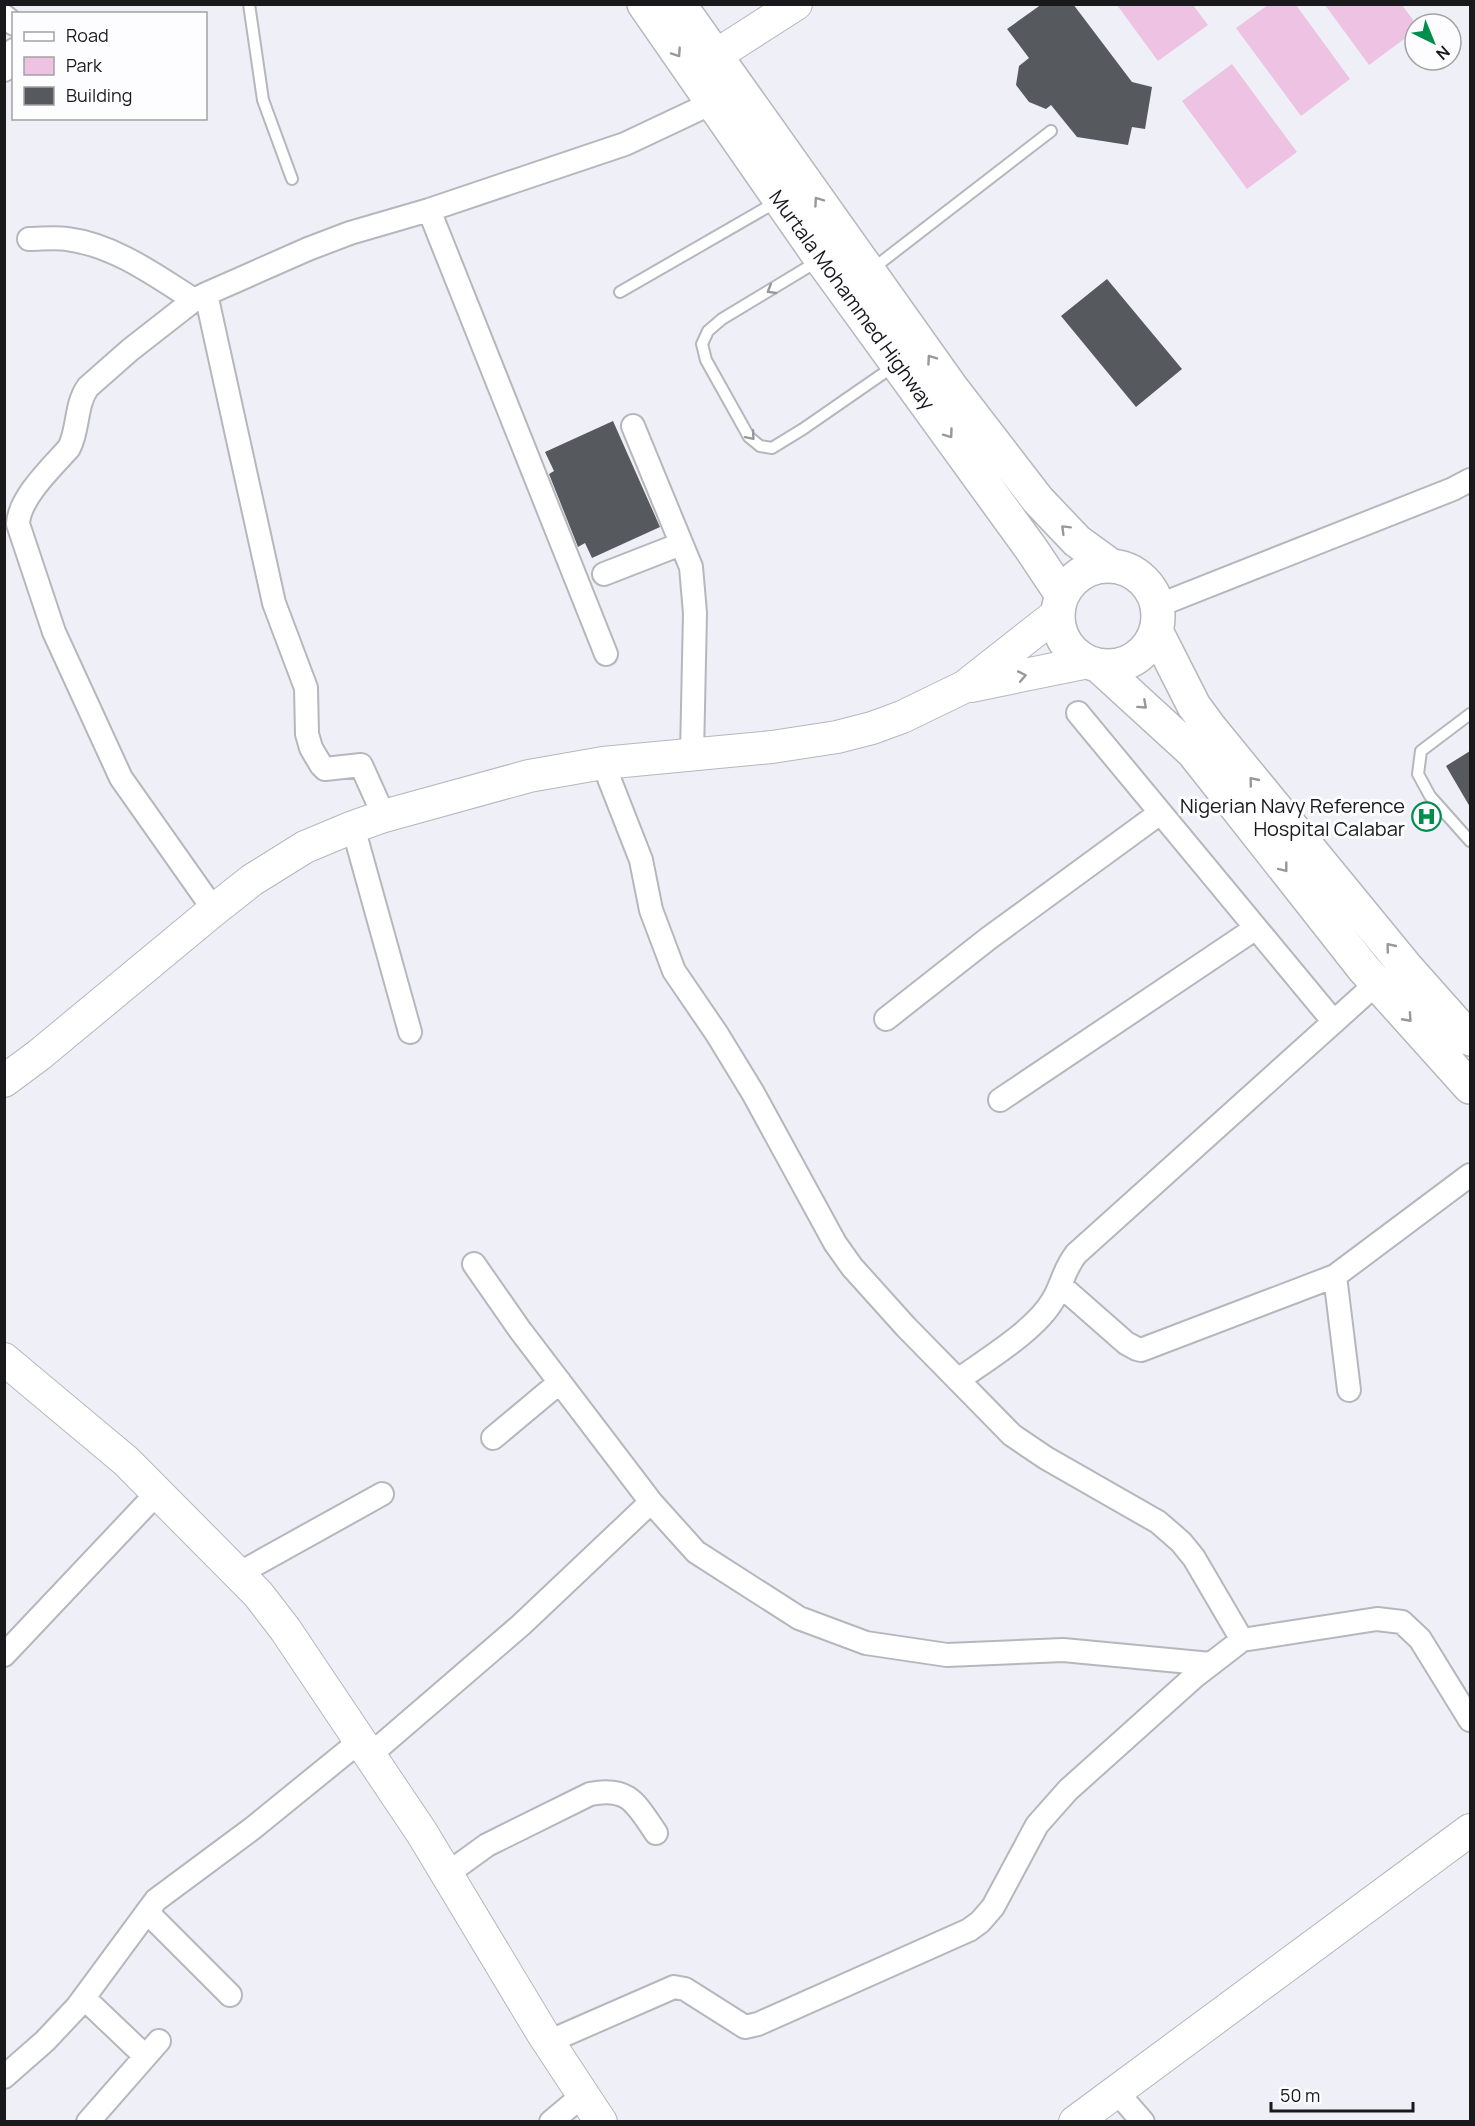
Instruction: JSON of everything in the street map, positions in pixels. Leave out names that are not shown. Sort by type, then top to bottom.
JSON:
[{"type":"highway","name":"Murtala Mohammed Highway","points":[[644,4],[821,259],[1032,549],[1060,604]]},
{"type":"highway","name":"Murtala Mohammed Highway","points":[[679,4],[951,387],[1038,500],[1077,541],[1110,566]]},
{"type":"highway","points":[[1470,1039],[1406,967],[1194,706],[1157,618],[1152,591],[1144,580],[1131,571],[1110,566],[1095,567],[1081,573],[1070,582],[1060,604],[1062,638],[1077,656],[1093,664],[1193,752],[1377,983],[1470,1087]]},
{"type":"highway","points":[[1093,664],[1116,666],[1137,657],[1149,645],[1157,618]]},
{"type":"street","points":[[715,56],[796,4]]},
{"type":"street","points":[[4,70],[12,54]]},
{"type":"street","points":[[214,910],[121,778],[54,632],[18,524],[18,517],[25,502],[73,440],[82,395],[130,350],[200,297],[340,237],[429,210],[625,144],[712,103]]},
{"type":"street","points":[[429,210],[606,654]]},
{"type":"street","points":[[29,239],[67,239],[122,256],[200,297],[274,603],[306,688],[307,734],[311,748],[321,765],[326,768],[361,765],[384,816]]},
{"type":"street","points":[[633,426],[691,567],[695,613],[692,754]]},
{"type":"street","points":[[1157,618],[1470,480]]},
{"type":"street","points":[[604,574],[681,544]]},
{"type":"street","points":[[4,1081],[39,1055],[252,880],[305,847],[384,816],[529,776],[603,763],[772,747],[837,737],[872,728],[902,717],[964,687],[1060,604]]},
{"type":"street","points":[[964,687],[1093,664]]},
{"type":"street","points":[[1078,713],[1334,1022]]},
{"type":"street","points":[[603,763],[635,844],[651,910],[674,971],[717,1034],[753,1093],[835,1244],[870,1289],[1012,1435],[1046,1458],[1158,1522],[1181,1542],[1194,1558],[1242,1640]]},
{"type":"street","points":[[886,1019],[989,938],[1160,813]]},
{"type":"street","points":[[352,827],[410,1032]]},
{"type":"street","points":[[1000,1100],[1256,928]]},
{"type":"street","points":[[958,1380],[1024,1332],[1053,1300],[1066,1268],[1076,1254],[1377,983]]},
{"type":"street","points":[[1059,1285],[1126,1343],[1141,1350],[1335,1276],[1470,1175]]},
{"type":"street","points":[[474,1264],[520,1329],[651,1502],[696,1552],[799,1618],[867,1643],[947,1654],[1063,1650],[1211,1664]]},
{"type":"street","points":[[1335,1276],[1349,1390]]},
{"type":"street","points":[[4,1359],[126,1461],[258,1593],[285,1629],[422,1833],[548,2042],[601,2121]]},
{"type":"street","points":[[493,1438],[560,1382]]},
{"type":"street","points":[[4,1655],[158,1492]]},
{"type":"street","points":[[238,1574],[382,1494]]},
{"type":"street","points":[[4,2077],[45,2041],[84,1998],[156,1900],[365,1748],[521,1625],[651,1502]]},
{"type":"street","points":[[548,2042],[674,1987],[685,1989],[745,2027],[758,2024],[969,1930],[980,1922],[993,1907],[1037,1825],[1053,1807],[1077,1782],[1194,1677],[1242,1640],[1377,1619],[1402,1622],[1420,1639],[1470,1720]]},
{"type":"street","points":[[447,1874],[487,1845],[590,1794],[602,1792],[626,1795],[635,1802],[656,1833]]},
{"type":"street","points":[[1074,2121],[1470,1830]]},
{"type":"street","points":[[147,1912],[230,1995]]},
{"type":"street","points":[[84,1998],[152,2048],[88,2121]]},
{"type":"street","points":[[1116,2091],[1143,2121]]},
{"type":"street","points":[[551,2121],[583,2095]]},
{"type":"lane","points":[[249,4],[263,100],[292,179]]},
{"type":"lane","points":[[869,272],[1051,131]]},
{"type":"lane","points":[[620,292],[780,200]]},
{"type":"lane","points":[[821,259],[722,319],[708,331],[702,344],[706,360],[749,437],[760,446],[772,448],[897,363]]},
{"type":"lane","points":[[1470,714],[1421,752],[1418,774],[1430,796],[1470,841]]},
{"type":"green space","points":[[1117,5],[1193,5],[1208,25],[1158,61]]},
{"type":"green space","points":[[1268,5],[1296,5],[1350,79],[1301,116],[1236,28]]},
{"type":"green space","points":[[1325,5],[1402,5],[1407,12],[1403,12],[1403,40],[1369,65]]},
{"type":"green space","points":[[1232,64],[1297,152],[1247,189],[1182,101]]},
{"type":"building","points":[[1042,4],[1073,4],[1132,82],[1152,87],[1145,129],[1132,127],[1128,145],[1077,137],[1051,105],[1046,109],[1029,102],[1016,85],[1019,66],[1029,58],[1007,29]]},
{"type":"building","points":[[1107,279],[1182,369],[1136,407],[1061,316]]},
{"type":"building","points":[[613,421],[660,527],[592,558],[585,543],[578,547],[549,474],[554,471],[545,452]]},
{"type":"building","points":[[1470,751],[1470,807],[1446,766]]},
{"type":"place","name":"Nigerian Navy Reference Hospital Calabar","points":[[1426,817]]}]
